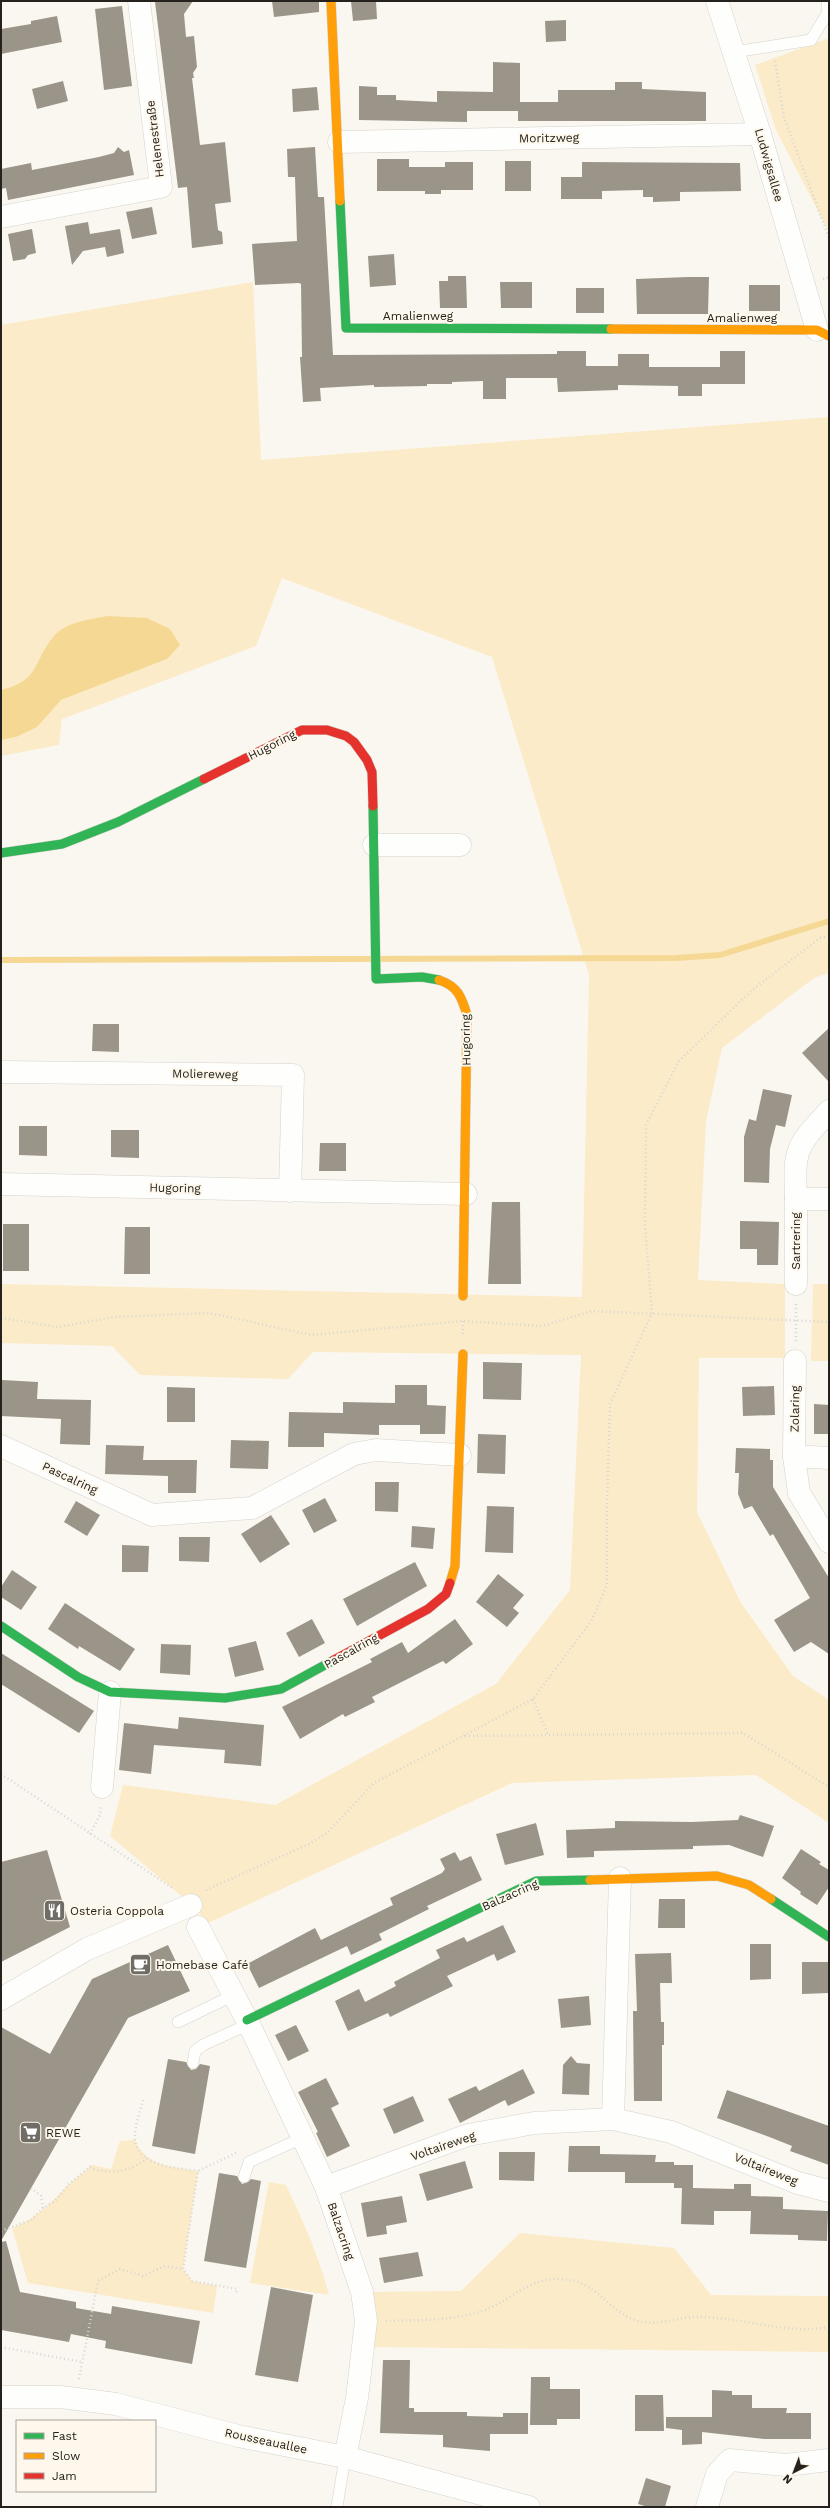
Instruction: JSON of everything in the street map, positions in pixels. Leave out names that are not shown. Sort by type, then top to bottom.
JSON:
[{"type":"street","name":"Helenestraße","points":[[1,217],[161,187],[139,1]]},
{"type":"street","name":"Amalienweg","points":[[331,1],[339,142],[346,328],[823,333]]},
{"type":"street","name":"Ludwigsallee","points":[[717,1],[823,333]]},
{"type":"street","name":"Moritzweg","points":[[339,142],[760,134]]},
{"type":"street","name":"Hugoring","points":[[1,853],[62,844],[118,822],[302,730],[320,728],[337,731],[352,738],[364,754],[372,772],[376,979],[430,978],[451,984],[462,995],[467,1015],[466,1194],[1,1184]]},
{"type":"street","points":[[374,845],[460,845]]},
{"type":"street","name":"Moliereweg","points":[[1,1072],[293,1075],[290,1191]]},
{"type":"street","name":"Sartrering","points":[[796,1284],[795,1166],[798,1147],[829,1111]]},
{"type":"street","points":[[462,1296],[466,1194]]},
{"type":"street","name":"Sartrering","points":[[796,1199],[829,1199]]},
{"type":"street","name":"Pascalring","points":[[1,1626],[78,1677],[110,1692],[225,1698],[281,1689],[428,1609],[446,1594],[455,1566],[460,1455],[462,1354]]},
{"type":"street","name":"Zolaring","points":[[795,1361],[794,1456],[799,1493],[829,1542]]},
{"type":"street","name":"Pascalring","points":[[1,1446],[152,1515],[252,1508],[354,1454],[376,1450],[460,1455]]},
{"type":"street","points":[[794,1456],[829,1458]]},
{"type":"street","points":[[102,1787],[110,1692]]},
{"type":"street","name":"Balzacring","points":[[248,2022],[536,1881],[717,1876],[749,1884],[829,1937]]},
{"type":"street","points":[[613,2119],[620,1878]]},
{"type":"street","points":[[1,2000],[87,1949],[190,1895]]},
{"type":"street","name":"Balzacring","points":[[198,1927],[248,2022],[326,2187],[362,2292],[366,2321],[357,2398],[345,2457]]},
{"type":"street","name":"Voltaireweg","points":[[326,2187],[468,2135],[534,2123],[613,2119],[671,2132],[798,2183],[829,2191]]},
{"type":"street","name":"Rousseauallee","points":[[1,2397],[76,2399],[116,2404],[238,2436],[345,2457],[529,2507]]},
{"type":"street","points":[[707,2507],[717,2474],[730,2460],[786,2465],[829,2460]]},
{"type":"lane","points":[[734,52],[811,40],[827,14],[827,1]]},
{"type":"lane","points":[[178,2022],[234,1995]]},
{"type":"lane","points":[[192,2063],[195,2051],[203,2045],[248,2022]]},
{"type":"lane","points":[[244,2177],[249,2162],[302,2138]]},
{"type":"lane","points":[[337,2507],[345,2457]]},
{"type":"path","points":[[773,47],[784,117],[829,238]]},
{"type":"path","points":[[1,1774],[90,1834],[190,1895],[309,1844],[331,1829],[374,1783],[447,1742],[465,1736],[533,1699],[592,1620],[607,1585],[607,1503],[610,1404],[652,1313],[645,1225],[646,1125],[679,1061],[751,991],[820,938],[829,936]]},
{"type":"path","points":[[795,1361],[796,1284]]},
{"type":"path","points":[[462,1296],[462,1354]]},
{"type":"path","points":[[1,1318],[58,1327],[114,1318],[210,1313],[311,1335],[463,1321],[542,1326],[592,1311],[652,1313],[796,1322],[829,1322]]},
{"type":"path","points":[[533,1699],[548,1735]]},
{"type":"path","points":[[465,1736],[743,1733],[829,1787]]},
{"type":"path","points":[[90,1834],[100,1814],[102,1787]]},
{"type":"path","points":[[143,2100],[135,2140],[142,2154],[147,2158],[157,2163],[198,2171],[240,2152]]},
{"type":"path","points":[[1,2232],[25,2224],[43,2208],[55,2201],[69,2184],[91,2166],[103,2173],[119,2171],[142,2163],[147,2158]]},
{"type":"path","points":[[183,2269],[198,2171]]},
{"type":"path","points":[[31,2188],[41,2196],[43,2208]]},
{"type":"path","points":[[76,2399],[98,2280],[120,2268],[143,2276],[165,2266],[183,2269],[192,2281],[237,2290],[236,2294]]},
{"type":"path","points":[[366,2321],[427,2320],[476,2312],[491,2307],[527,2286],[556,2279],[585,2284],[619,2311],[632,2319],[645,2323],[692,2317],[717,2317],[792,2329],[829,2327]]},
{"type":"path","points":[[1,2347],[82,2362]]},
{"type":"shaded area","points":[[829,38],[829,232],[776,130],[755,65]]},
{"type":"shaded area","points":[[253,282],[261,460],[829,417],[829,973],[814,978],[722,1048],[706,1121],[698,1280],[785,1284],[785,1358],[699,1358],[697,1512],[741,1603],[793,1676],[829,1700],[829,1823],[756,1775],[512,1783],[208,1923],[191,1904],[110,1836],[123,1785],[275,1805],[496,1684],[570,1590],[581,1355],[313,1352],[288,1379],[140,1375],[112,1346],[1,1343],[1,1284],[582,1297],[589,975],[492,657],[282,578],[256,646],[62,719],[59,745],[1,756],[1,740],[16,737],[61,700],[167,659],[41,659],[25,680],[21,683],[1,690],[1,325]]},
{"type":"shaded area","points":[[108,616],[147,618],[170,629],[180,645],[167,659],[61,700],[37,727],[16,737],[1,740],[1,690],[14,686],[30,675],[47,645],[59,631],[72,624]]},
{"type":"shaded area","points":[[813,1284],[829,1284],[829,1361],[811,1361]]},
{"type":"shaded area","points":[[135,2140],[146,2156],[153,2161],[170,2167],[198,2171],[183,2269],[192,2281],[217,2286],[213,2313],[28,2283],[12,2228],[20,2225],[43,2210],[68,2185],[92,2165],[111,2169],[120,2141]]},
{"type":"shaded area","points":[[269,2182],[286,2185],[315,2253],[329,2295],[250,2283]]},
{"type":"shaded area","points":[[520,2233],[674,2248],[711,2295],[829,2296],[829,2352],[371,2347],[362,2292],[461,2291]]},
{"type":"building","points":[[193,1],[184,14],[186,37],[194,36],[197,67],[193,73],[194,78],[192,78],[200,145],[225,142],[231,202],[215,204],[218,230],[222,232],[223,244],[192,248],[187,187],[178,188],[155,2]]},
{"type":"building","points":[[272,1],[319,1],[319,12],[274,17]]},
{"type":"building","points":[[351,1],[376,1],[377,19],[353,21]]},
{"type":"building","points":[[122,6],[132,86],[104,90],[95,9]]},
{"type":"building","points":[[57,16],[62,42],[1,54],[1,29],[31,24],[31,21]]},
{"type":"building","points":[[566,20],[566,41],[546,42],[545,21]]},
{"type":"building","points":[[493,62],[520,63],[520,102],[558,102],[558,90],[615,90],[615,82],[642,82],[642,89],[706,92],[706,121],[518,121],[518,111],[467,111],[467,122],[359,120],[359,86],[377,87],[377,95],[396,95],[396,100],[437,102],[437,91],[493,92]]},
{"type":"building","points":[[63,81],[68,101],[37,109],[32,89]]},
{"type":"building","points":[[317,87],[319,110],[293,112],[292,89]]},
{"type":"building","points":[[118,147],[124,152],[129,150],[134,175],[8,200],[6,188],[1,189],[1,169],[31,163],[32,170],[114,153]]},
{"type":"building","points":[[315,147],[318,197],[324,197],[333,355],[557,354],[557,351],[586,351],[586,366],[618,366],[618,354],[649,354],[649,367],[720,367],[720,351],[745,351],[745,384],[702,384],[702,396],[678,396],[678,386],[618,385],[618,390],[558,392],[557,378],[506,378],[506,399],[483,399],[483,381],[452,382],[452,384],[427,384],[427,386],[374,387],[374,385],[320,388],[321,401],[303,402],[300,357],[302,357],[301,284],[255,285],[252,244],[297,241],[295,177],[288,177],[287,149]]},
{"type":"building","points":[[377,159],[409,159],[409,167],[445,167],[445,162],[473,162],[473,190],[441,190],[441,194],[425,194],[425,191],[377,191]]},
{"type":"building","points":[[505,161],[531,161],[531,191],[505,191]]},
{"type":"building","points":[[582,162],[740,163],[741,191],[680,192],[680,201],[653,202],[653,197],[643,197],[643,190],[602,191],[602,199],[561,199],[561,177],[582,177]]},
{"type":"building","points":[[152,207],[157,234],[132,239],[126,212]]},
{"type":"building","points":[[88,222],[90,234],[120,229],[124,253],[107,257],[105,247],[83,251],[72,265],[65,226]]},
{"type":"building","points":[[32,229],[36,253],[28,255],[25,259],[13,261],[8,234]]},
{"type":"building","points":[[394,254],[396,285],[370,287],[368,256]]},
{"type":"building","points":[[448,276],[466,276],[467,308],[440,308],[439,281],[448,281]]},
{"type":"building","points":[[709,277],[708,314],[637,314],[636,279]]},
{"type":"building","points":[[500,282],[532,282],[532,308],[501,308]]},
{"type":"building","points":[[749,285],[780,285],[780,311],[749,311]]},
{"type":"building","points":[[576,288],[604,288],[604,313],[576,313]]},
{"type":"building","points":[[93,1024],[119,1024],[119,1052],[92,1051]]},
{"type":"building","points":[[829,1028],[829,1082],[802,1053]]},
{"type":"building","points":[[763,1089],[792,1095],[785,1127],[776,1125],[770,1149],[769,1183],[744,1182],[744,1137],[749,1119],[756,1121]]},
{"type":"building","points":[[19,1126],[47,1126],[47,1156],[19,1155]]},
{"type":"building","points":[[111,1130],[139,1130],[139,1158],[111,1157]]},
{"type":"building","points":[[320,1143],[346,1143],[346,1171],[319,1171]]},
{"type":"building","points":[[492,1202],[520,1202],[521,1284],[488,1284]]},
{"type":"building","points":[[740,1221],[779,1222],[778,1265],[757,1265],[757,1249],[740,1249]]},
{"type":"building","points":[[3,1224],[29,1224],[29,1271],[3,1271]]},
{"type":"building","points":[[125,1227],[150,1227],[150,1274],[124,1274]]},
{"type":"building","points":[[483,1362],[522,1363],[521,1400],[483,1399]]},
{"type":"building","points":[[2,1380],[38,1382],[37,1399],[91,1400],[90,1445],[60,1444],[61,1419],[1,1416]]},
{"type":"building","points":[[395,1385],[427,1385],[427,1405],[446,1406],[445,1434],[420,1434],[420,1425],[379,1425],[379,1435],[324,1433],[324,1447],[288,1447],[289,1412],[343,1413],[343,1402],[395,1403]]},
{"type":"building","points":[[774,1386],[775,1415],[743,1416],[742,1387]]},
{"type":"building","points":[[167,1387],[195,1388],[195,1422],[167,1422]]},
{"type":"building","points":[[814,1404],[829,1405],[829,1434],[814,1434]]},
{"type":"building","points":[[478,1434],[506,1435],[505,1474],[477,1473]]},
{"type":"building","points":[[231,1440],[269,1441],[268,1469],[230,1468]]},
{"type":"building","points":[[106,1445],[144,1446],[143,1460],[197,1460],[196,1493],[168,1493],[168,1476],[105,1474]]},
{"type":"building","points":[[736,1448],[770,1449],[770,1460],[773,1460],[773,1487],[829,1578],[829,1654],[811,1642],[794,1652],[774,1620],[810,1598],[773,1534],[770,1536],[752,1506],[744,1509],[738,1494],[739,1473],[735,1473]]},
{"type":"building","points":[[375,1482],[399,1482],[398,1512],[375,1511]]},
{"type":"building","points":[[325,1498],[337,1521],[314,1533],[302,1510]]},
{"type":"building","points":[[76,1501],[100,1515],[87,1536],[64,1522]]},
{"type":"building","points":[[487,1506],[514,1507],[513,1553],[485,1552]]},
{"type":"building","points":[[271,1515],[290,1544],[260,1563],[241,1534]]},
{"type":"building","points":[[412,1526],[435,1528],[433,1549],[411,1547]]},
{"type":"building","points":[[179,1537],[210,1537],[209,1562],[179,1561]]},
{"type":"building","points":[[122,1545],[149,1546],[148,1572],[122,1572]]},
{"type":"building","points":[[415,1562],[427,1586],[357,1626],[343,1599]]},
{"type":"building","points":[[12,1570],[37,1587],[21,1610],[1,1597],[1,1587]]},
{"type":"building","points":[[498,1574],[524,1595],[513,1608],[519,1613],[507,1627],[476,1602]]},
{"type":"building","points":[[65,1603],[135,1649],[120,1671],[79,1646],[78,1649],[48,1629]]},
{"type":"building","points":[[312,1619],[325,1643],[299,1657],[286,1633]]},
{"type":"building","points":[[455,1619],[473,1644],[446,1664],[443,1661],[372,1697],[375,1702],[345,1717],[343,1714],[300,1739],[282,1707],[372,1662],[370,1659],[402,1642],[408,1653]]},
{"type":"building","points":[[256,1641],[264,1670],[235,1677],[228,1648]]},
{"type":"building","points":[[161,1644],[191,1645],[190,1675],[160,1673]]},
{"type":"building","points":[[1,1653],[94,1711],[79,1733],[1,1684]]},
{"type":"building","points":[[179,1717],[264,1725],[261,1766],[224,1763],[225,1750],[154,1745],[151,1774],[119,1770],[124,1723],[178,1729]]},
{"type":"building","points":[[740,1815],[774,1826],[763,1857],[729,1845],[693,1846],[693,1849],[594,1851],[594,1857],[567,1858],[566,1830],[615,1828],[615,1821],[692,1822],[738,1820]]},
{"type":"building","points":[[536,1823],[544,1855],[505,1865],[496,1834]]},
{"type":"building","points":[[801,1849],[821,1862],[819,1864],[829,1870],[829,1887],[817,1905],[800,1894],[801,1892],[782,1878]]},
{"type":"building","points":[[47,1850],[70,1927],[1,1962],[1,1862]]},
{"type":"building","points":[[455,1852],[460,1861],[471,1856],[482,1880],[427,1906],[429,1909],[379,1934],[382,1940],[351,1955],[347,1946],[259,1988],[247,1964],[315,1928],[321,1940],[393,1905],[390,1898],[442,1873],[445,1869],[440,1859]]},
{"type":"building","points":[[659,1899],[685,1899],[685,1928],[658,1928]]},
{"type":"building","points":[[503,1925],[516,1952],[497,1961],[494,1954],[447,1976],[453,1986],[390,2017],[388,2013],[348,2031],[335,2001],[359,1989],[365,2002],[396,1986],[394,1982],[440,1958],[436,1950],[464,1937],[467,1942]]},
{"type":"building","points":[[750,1944],[771,1944],[771,1979],[750,1980]]},
{"type":"building","points":[[168,1945],[190,1991],[128,2018],[1,2241],[1,2027],[50,2054],[92,1979]]},
{"type":"building","points":[[671,1953],[672,1983],[660,1983],[661,2022],[664,2022],[664,2045],[662,2045],[662,2101],[634,2101],[633,2011],[637,2011],[635,1954]]},
{"type":"building","points":[[802,1962],[829,1962],[829,1993],[802,1994]]},
{"type":"building","points":[[589,1996],[591,2025],[561,2028],[558,1999]]},
{"type":"building","points":[[296,2025],[309,2051],[288,2061],[275,2035]]},
{"type":"building","points":[[571,2056],[577,2063],[590,2064],[589,2095],[562,2094],[563,2065]]},
{"type":"building","points":[[168,2059],[186,2062],[191,2070],[196,2069],[200,2064],[210,2066],[195,2154],[152,2146]]},
{"type":"building","points":[[523,2069],[535,2093],[508,2106],[505,2100],[460,2123],[448,2099],[476,2086],[479,2091]]},
{"type":"building","points":[[326,2078],[339,2104],[331,2108],[350,2146],[327,2157],[316,2133],[318,2132],[298,2092]]},
{"type":"building","points":[[727,2090],[829,2126],[829,2165],[790,2151],[792,2146],[717,2118]]},
{"type":"building","points":[[413,2096],[424,2121],[394,2134],[383,2109]]},
{"type":"building","points":[[569,2146],[600,2146],[600,2154],[656,2155],[655,2162],[674,2162],[674,2165],[693,2165],[693,2188],[734,2189],[734,2184],[751,2184],[751,2196],[783,2197],[783,2209],[828,2211],[827,2241],[798,2240],[798,2235],[750,2234],[751,2211],[714,2211],[714,2225],[681,2224],[682,2188],[674,2188],[674,2183],[625,2183],[625,2172],[568,2172]]},
{"type":"building","points":[[499,2152],[535,2152],[534,2181],[499,2180]]},
{"type":"building","points":[[465,2161],[473,2188],[427,2201],[419,2174]]},
{"type":"building","points":[[219,2173],[237,2176],[242,2184],[251,2179],[261,2181],[246,2268],[204,2261]]},
{"type":"building","points":[[402,2196],[407,2222],[386,2226],[387,2234],[367,2237],[361,2203]]},
{"type":"building","points":[[6,2241],[20,2292],[76,2302],[76,2308],[111,2314],[112,2306],[200,2321],[192,2364],[105,2348],[106,2341],[71,2334],[69,2342],[1,2330],[1,2242]]},
{"type":"building","points":[[418,2252],[423,2276],[384,2283],[379,2258]]},
{"type":"building","points":[[271,2287],[313,2295],[298,2382],[255,2375]]},
{"type":"building","points":[[383,2360],[410,2360],[409,2408],[414,2408],[414,2412],[467,2412],[467,2416],[503,2417],[503,2413],[528,2413],[528,2434],[490,2434],[490,2451],[443,2447],[443,2435],[380,2433]]},
{"type":"building","points":[[531,2377],[550,2377],[550,2389],[580,2389],[580,2419],[557,2419],[557,2425],[530,2425]]},
{"type":"building","points":[[712,2390],[732,2391],[732,2395],[752,2395],[752,2408],[787,2408],[786,2413],[811,2413],[811,2439],[765,2439],[702,2432],[702,2444],[682,2445],[682,2430],[666,2428],[666,2417],[712,2417]]},
{"type":"building","points":[[635,2395],[663,2395],[664,2431],[635,2431]]},
{"type":"building","points":[[646,2478],[671,2486],[665,2507],[648,2507],[638,2504]]},
{"type":"waterway","points":[[1,960],[676,958],[720,955],[829,921]]},
{"type":"traffic: fast","points":[[340,201],[346,328],[611,329]]},
{"type":"traffic: fast","points":[[1,853],[62,844],[118,822],[204,779]]},
{"type":"traffic: fast","points":[[373,806],[376,979],[422,977],[439,980]]},
{"type":"traffic: fast","points":[[1,1626],[78,1677],[110,1692],[225,1698],[281,1689],[334,1660]]},
{"type":"traffic: fast","points":[[247,2020],[536,1881],[590,1880]]},
{"type":"traffic: fast","points":[[771,1899],[829,1937]]},
{"type":"traffic: slow","points":[[331,1],[340,201]]},
{"type":"traffic: slow","points":[[611,329],[817,330],[829,336]]},
{"type":"traffic: slow","points":[[439,980],[455,989],[461,998],[467,1015],[463,1296]]},
{"type":"traffic: slow","points":[[450,1583],[455,1566],[463,1354]]},
{"type":"traffic: slow","points":[[590,1880],[717,1876],[749,1885],[771,1899]]},
{"type":"traffic: jam","points":[[204,779],[302,730],[327,730],[346,736],[354,742],[367,760],[372,772],[373,806]]},
{"type":"traffic: jam","points":[[334,1660],[428,1609],[446,1594],[450,1583]]},
{"type":"place","name":"Osteria Coppola","points":[[54,1911]]},
{"type":"place","name":"Homebase Café","points":[[141,1965]]},
{"type":"place","name":"REWE","points":[[31,2133]]}]
